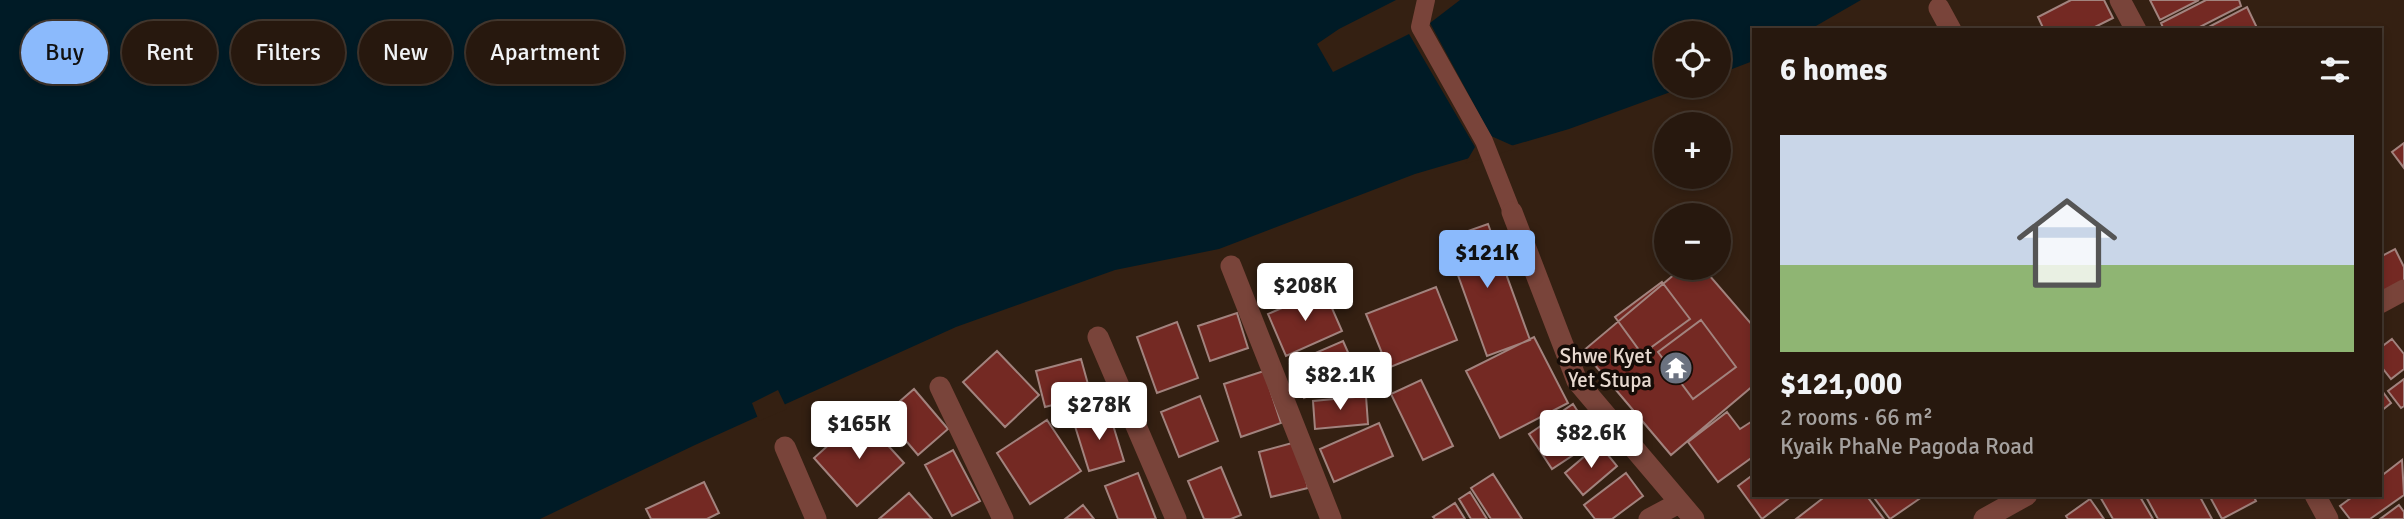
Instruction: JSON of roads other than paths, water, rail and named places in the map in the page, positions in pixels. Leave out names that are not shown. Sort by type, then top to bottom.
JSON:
[{"type":"street","points":[[2120,0],[2135,28]]},
{"type":"street","points":[[1939,8],[1950,28]]},
{"type":"street","points":[[1512,212],[1577,381],[1694,519]]},
{"type":"street","points":[[1231,265],[1331,519]]},
{"type":"street","points":[[2382,302],[2404,290]]},
{"type":"street","points":[[1098,337],[1176,519]]},
{"type":"street","points":[[940,387],[1003,519]]},
{"type":"street","points":[[785,447],[816,519]]},
{"type":"street","points":[[1984,519],[2023,497]]},
{"type":"street","points":[[2316,497],[2328,519]]},
{"type":"street","points":[[1649,519],[1679,503]]},
{"type":"lane","points":[[1426,0],[1420,27],[1484,141],[1512,212]]},
{"type":"water","points":[[0,0],[1861,0],[1812,28],[1752,28],[1752,61],[1731,69],[1731,21],[1654,21],[1654,98],[1569,129],[1415,174],[1219,249],[1115,270],[956,327],[695,445],[540,519],[0,519]]},
{"type":"place","name":"Shwe Kyet Yet Stupa","points":[[1676,368]]}]
